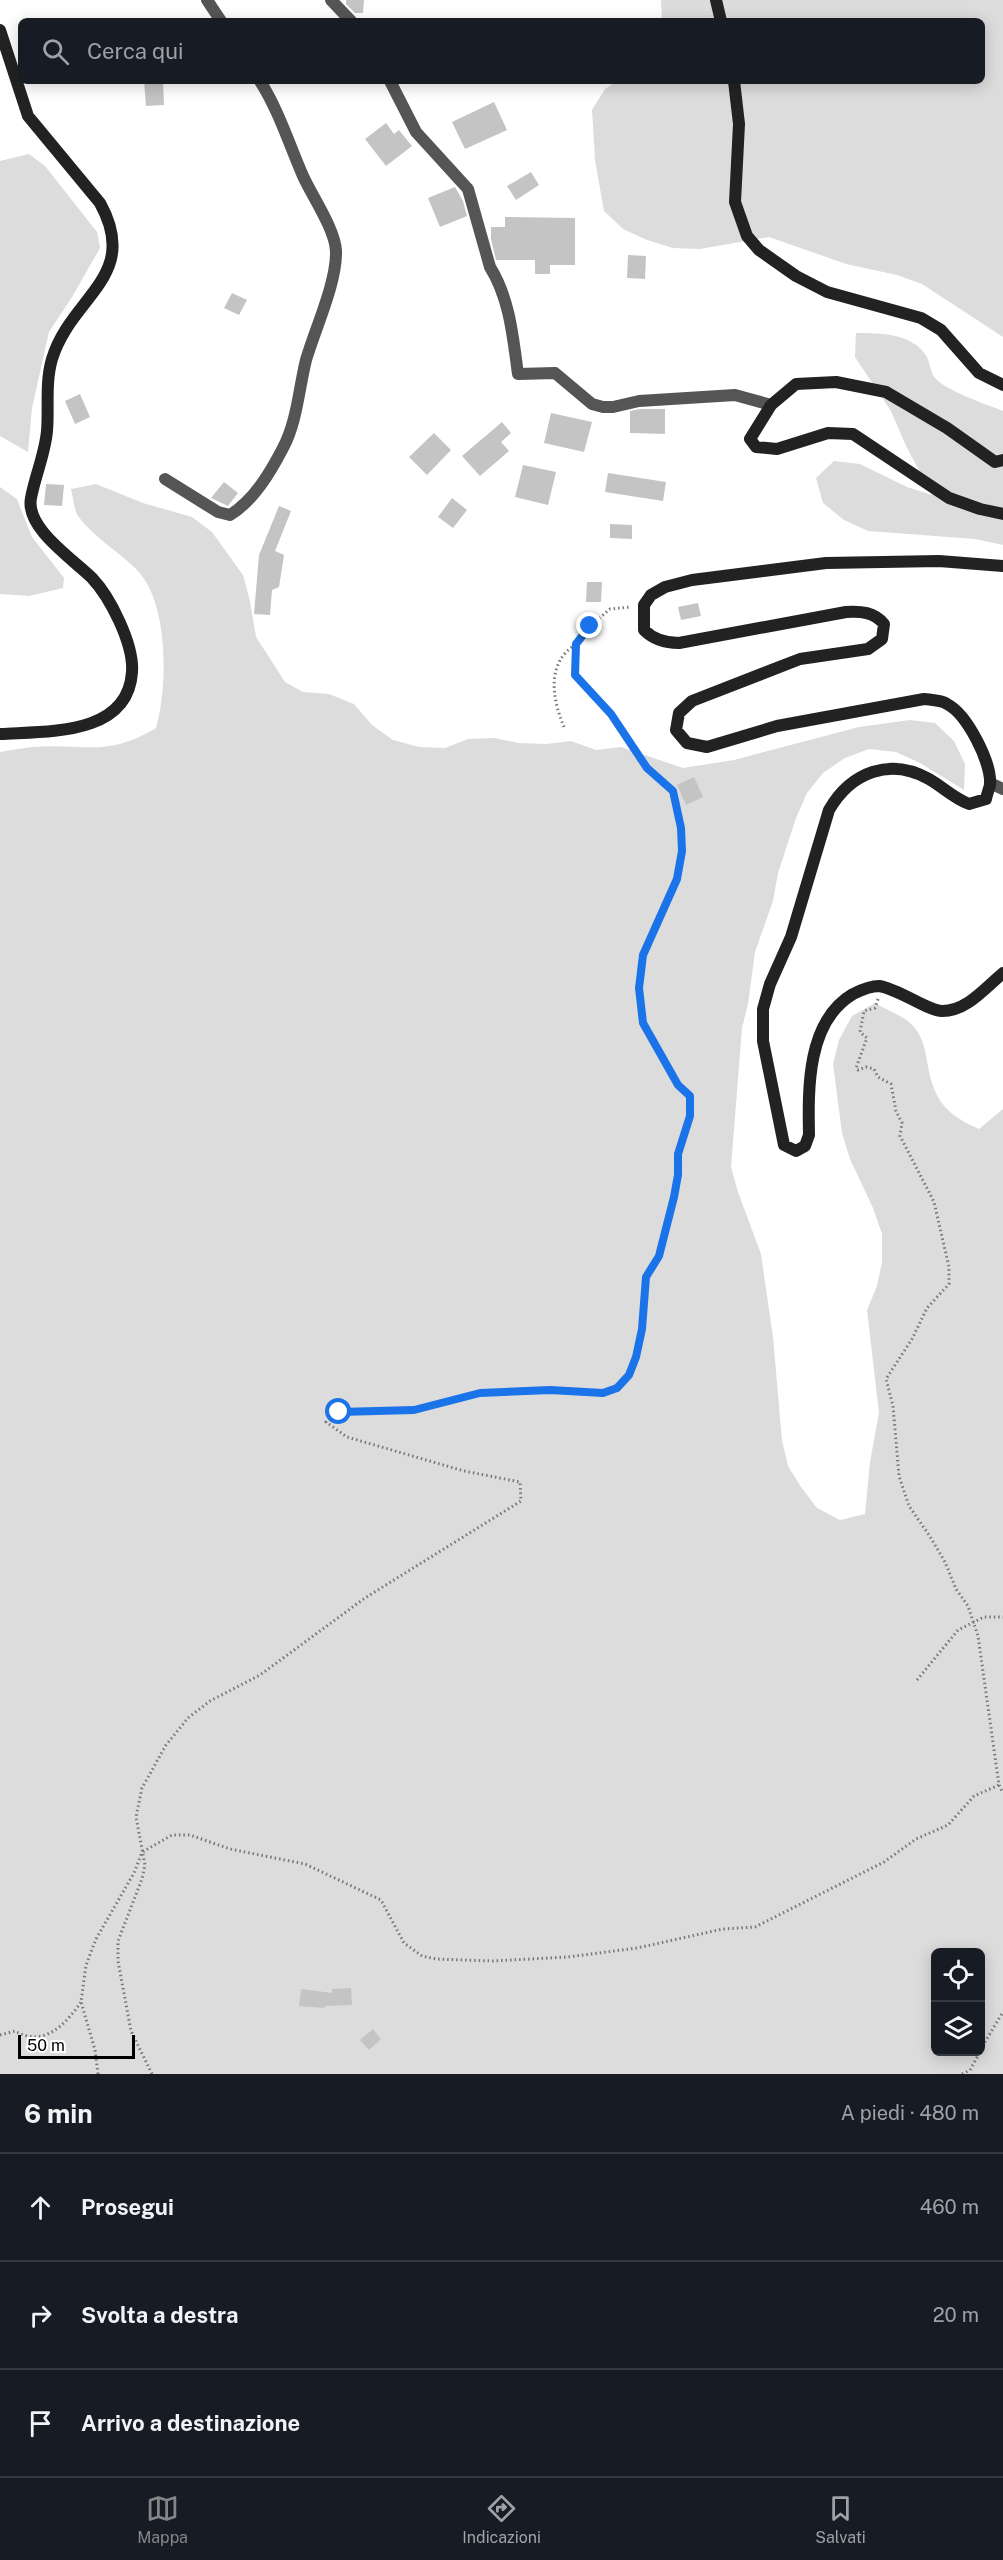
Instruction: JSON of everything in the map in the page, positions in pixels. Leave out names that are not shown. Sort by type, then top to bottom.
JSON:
[{"type":"street","points":[[207,0],[219,18]]},
{"type":"street","points":[[331,0],[348,18]]},
{"type":"street","points":[[716,0],[720,18]]},
{"type":"street","points":[[0,30],[28,116],[100,203],[109,219],[114,249],[110,268],[68,326],[53,357],[49,376],[47,434],[30,501],[35,518],[45,534],[93,580],[119,619],[133,663],[131,684],[121,705],[109,716],[75,729],[0,734]]},
{"type":"street","points":[[165,479],[218,512],[230,515],[241,508],[257,491],[284,446],[330,285],[336,250],[320,207],[303,177],[288,135],[262,84]]},
{"type":"street","points":[[392,84],[416,132],[468,189],[490,267],[496,277],[511,321],[518,374],[555,373],[592,404],[603,407],[639,401],[735,395],[771,405]]},
{"type":"street","points":[[734,84],[739,124],[735,202],[747,236],[759,250],[796,276],[827,292],[921,318],[941,330],[980,373],[1003,385]]},
{"type":"street","points":[[1003,460],[995,462],[946,428],[886,392],[836,382],[796,384],[771,405],[750,438],[756,447],[777,449],[828,433],[853,434],[949,498],[1003,514]]},
{"type":"street","points":[[1003,566],[939,561],[826,563],[692,580],[665,587],[651,595],[644,605],[644,630],[650,636],[668,643],[680,643],[846,612],[862,611],[878,617],[884,624],[882,639],[868,649],[800,659],[692,701],[679,713],[676,730],[687,743],[707,747],[777,726],[924,699],[946,703],[962,715],[972,728],[986,765],[990,783],[986,799],[969,804],[954,798],[930,779],[900,768],[875,771],[858,778],[837,796],[829,810],[791,937],[770,984],[763,1009],[763,1041],[774,1104],[784,1144],[796,1151],[805,1146],[809,1136],[813,1060],[820,1034],[828,1017],[846,999],[862,989],[877,986],[897,991],[941,1011],[962,1007],[1003,974]]},
{"type":"street","points":[[990,783],[1003,789]]},
{"type":"path","points":[[564,727],[556,707],[554,673],[565,651],[576,644],[590,626],[610,609],[644,605]]},
{"type":"path","points":[[152,2074],[131,2031],[118,1961],[118,1941],[142,1879],[145,1865],[136,1817],[142,1788],[166,1745],[188,1718],[210,1701],[260,1675],[365,1598],[521,1502],[520,1482],[464,1471],[347,1437],[326,1422],[339,1412],[414,1410],[480,1393],[550,1390],[603,1393],[617,1388],[623,1382],[629,1375],[636,1357],[642,1329],[646,1277],[659,1256],[678,1175],[678,1154],[690,1116],[690,1096],[678,1085],[643,1023],[639,988],[643,955],[677,879],[682,851],[681,828],[673,791],[647,768],[611,714],[575,675],[576,644]]},
{"type":"path","points":[[862,989],[878,998],[875,1008],[864,1011],[860,1032],[867,1038],[856,1068],[858,1070],[866,1067],[874,1069],[878,1077],[891,1084],[896,1111],[902,1123],[900,1136],[934,1202],[949,1267],[949,1284],[927,1308],[912,1339],[886,1379],[893,1406],[899,1476],[909,1506],[945,1562],[956,1589],[968,1606],[973,1621],[999,1785],[1003,1793]]},
{"type":"path","points":[[916,1680],[958,1630],[984,1617],[1003,1617]]},
{"type":"path","points":[[98,2074],[95,2050],[81,2002],[86,1965],[96,1939],[144,1851],[172,1835],[190,1835],[230,1849],[305,1864],[381,1900],[404,1943],[422,1956],[436,1959],[493,1961],[568,1957],[637,1948],[723,1929],[755,1927],[884,1862],[916,1839],[948,1825],[974,1796],[999,1785]]},
{"type":"path","points":[[0,2035],[15,2031],[26,2037],[44,2036],[67,2023],[81,2002]]},
{"type":"path","points":[[985,2043],[1003,2012]]},
{"type":"path","points":[[962,2074],[970,2070],[977,2056]]},
{"type":"shaded area","points":[[661,0],[1003,0],[1003,337],[922,284],[897,275],[846,264],[769,237],[700,249],[673,248],[623,229],[604,211],[595,160],[592,110],[605,89],[612,84],[985,84],[985,18],[662,18]]},
{"type":"shaded area","points":[[29,154],[45,166],[97,232],[100,248],[49,332],[32,408],[28,452],[0,436],[0,161]]},
{"type":"shaded area","points":[[856,333],[895,336],[913,343],[927,357],[933,374],[941,383],[967,397],[1003,411],[1003,545],[975,539],[868,531],[844,520],[823,503],[816,478],[834,461],[860,464],[907,487],[932,495],[906,446],[891,411],[855,357]]},
{"type":"shaded area","points":[[96,484],[143,503],[192,517],[212,532],[243,575],[256,637],[285,682],[303,692],[329,694],[354,704],[372,725],[393,740],[419,747],[445,748],[468,739],[494,738],[519,743],[546,744],[571,741],[596,750],[621,747],[683,768],[734,760],[859,727],[910,720],[935,723],[954,741],[965,764],[964,790],[920,763],[896,752],[869,749],[845,758],[823,773],[807,793],[796,818],[778,873],[773,901],[755,952],[748,1004],[742,1028],[731,1167],[761,1254],[773,1337],[782,1440],[788,1466],[817,1508],[840,1520],[865,1514],[870,1462],[879,1413],[867,1310],[877,1286],[882,1262],[882,1234],[873,1208],[850,1159],[842,1133],[833,1064],[839,1040],[852,1016],[875,1003],[902,1017],[915,1028],[923,1043],[936,1093],[952,1114],[979,1129],[1003,1109],[1003,2074],[0,2074],[0,752],[33,747],[95,747],[123,743],[156,728],[163,690],[163,645],[160,622],[155,601],[147,583],[136,569],[84,524],[75,507],[71,489]]},
{"type":"shaded area","points":[[0,487],[17,499],[32,537],[64,578],[63,588],[29,596],[0,594]]},
{"type":"building","points":[[346,0],[364,0],[363,13],[355,13],[346,4]]},
{"type":"building","points":[[144,84],[163,84],[164,105],[146,106]]},
{"type":"building","points":[[494,102],[507,130],[465,149],[452,122]]},
{"type":"building","points":[[386,123],[394,134],[399,130],[412,146],[386,166],[365,139]]},
{"type":"building","points":[[531,172],[539,185],[516,200],[507,186]]},
{"type":"building","points":[[455,187],[463,201],[467,216],[440,227],[428,198]]},
{"type":"building","points":[[505,217],[575,218],[575,265],[550,265],[550,274],[535,274],[535,260],[496,260],[491,227],[505,227]]},
{"type":"building","points":[[628,255],[646,256],[645,279],[627,278]]},
{"type":"building","points":[[232,293],[247,300],[239,315],[224,308]]},
{"type":"building","points":[[80,394],[90,417],[75,424],[65,401]]},
{"type":"building","points":[[665,409],[665,434],[630,433],[630,411]]},
{"type":"building","points":[[551,413],[592,422],[584,452],[544,443]]},
{"type":"building","points":[[502,422],[511,433],[501,442],[509,451],[480,476],[462,456]]},
{"type":"building","points":[[434,433],[451,450],[427,475],[409,457]]},
{"type":"building","points":[[523,465],[556,472],[548,505],[515,497]]},
{"type":"building","points":[[608,473],[666,482],[663,501],[605,492]]},
{"type":"building","points":[[224,482],[238,493],[228,506],[211,498]]},
{"type":"building","points":[[46,484],[64,485],[62,506],[44,505]]},
{"type":"building","points":[[452,498],[467,510],[453,528],[438,517]]},
{"type":"building","points":[[279,506],[291,511],[275,551],[284,555],[279,587],[272,590],[270,615],[254,614],[259,555]]},
{"type":"building","points":[[610,524],[632,525],[632,539],[610,538]]},
{"type":"building","points":[[587,582],[602,582],[601,602],[586,602]]},
{"type":"building","points":[[698,603],[701,616],[681,620],[678,607]]},
{"type":"building","points":[[694,777],[703,797],[686,805],[677,785]]},
{"type":"building","points":[[351,1988],[352,2005],[325,2006],[324,2008],[299,2006],[301,1989],[332,1993],[332,1989]]},
{"type":"building","points":[[373,2029],[381,2039],[369,2050],[360,2040]]},
{"type":"route","points":[[339,1412],[414,1410],[480,1393],[550,1390],[603,1393],[617,1388],[629,1375],[636,1357],[642,1329],[646,1277],[659,1256],[674,1197],[678,1175],[678,1154],[690,1116],[690,1096],[678,1085],[643,1023],[639,988],[643,955],[677,879],[682,851],[681,828],[673,791],[647,768],[611,714],[575,675],[576,644],[590,626]]}]
